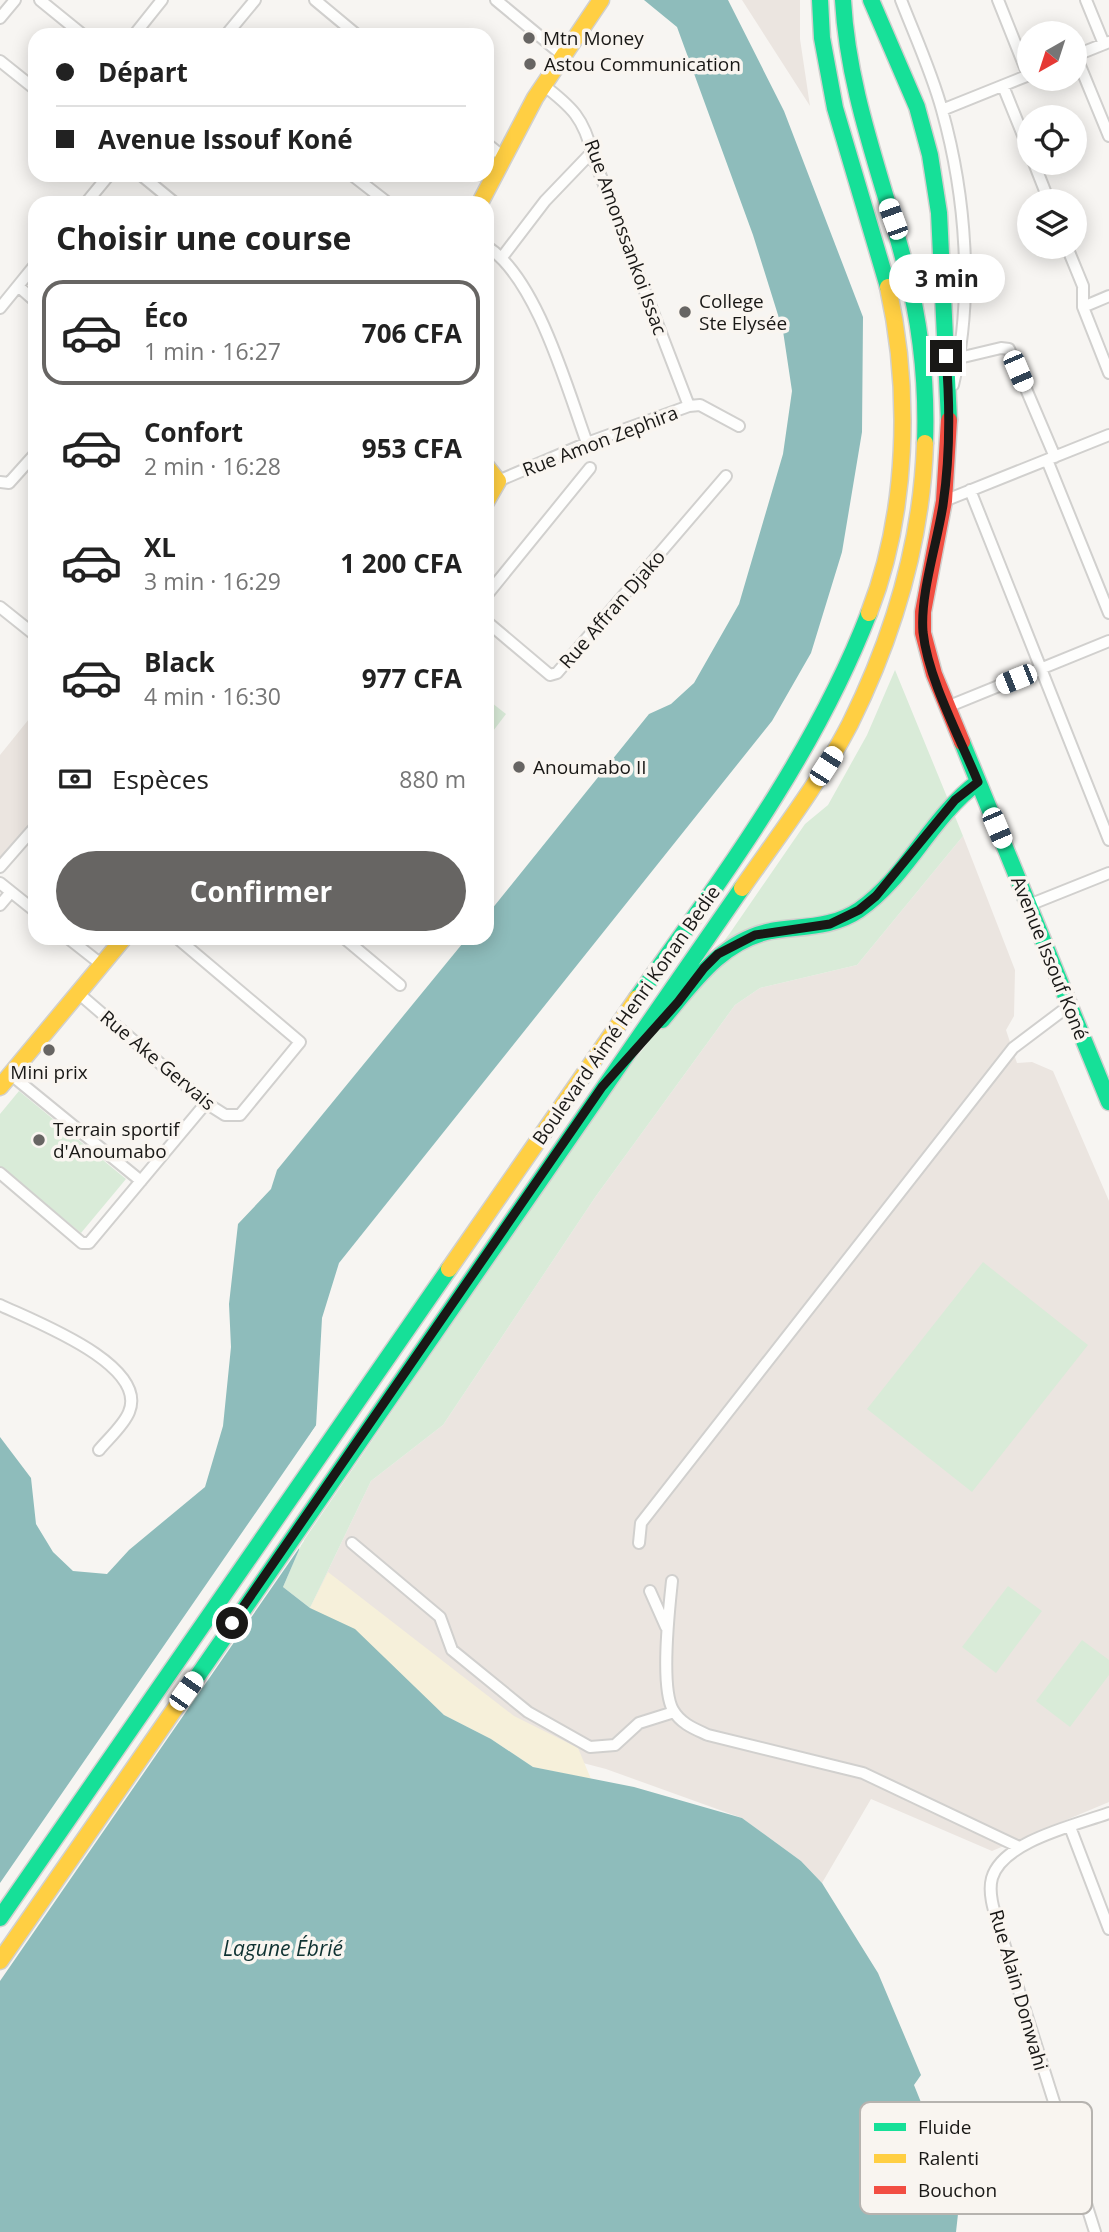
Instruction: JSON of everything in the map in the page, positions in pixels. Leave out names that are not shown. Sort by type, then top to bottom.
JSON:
[{"type":"main road","points":[[494,173],[560,53],[601,0]]},
{"type":"main road","name":"Boulevard Aimé Henri Konan Bedie","points":[[0,1961],[835,751],[879,663],[901,599],[917,534],[925,402],[918,320],[893,219],[856,104],[844,36],[843,0]]},
{"type":"main road","name":"Avenue Issouf Koné","points":[[871,0],[917,107],[930,155],[939,214],[950,401],[944,501],[923,612],[923,634],[947,707],[1028,905],[1070,1005],[1103,1068],[1109,1102]]},
{"type":"main road","name":"Boulevard Aimé Henri Konan Bedie","points":[[0,1918],[772,807],[828,714],[855,653],[876,592],[898,490],[902,402],[900,362],[887,281],[834,110],[821,38],[819,2]]},
{"type":"main road","points":[[494,476],[498,481],[494,488]]},
{"type":"main road","points":[[602,1087],[718,954],[755,935],[830,924],[859,910],[884,887],[955,800],[978,782]]},
{"type":"main road","points":[[5,1080],[118,945]]},
{"type":"street","points":[[0,18],[15,0]]},
{"type":"street","points":[[40,0],[74,28]]},
{"type":"street","points":[[140,28],[162,0]]},
{"type":"street","points":[[232,28],[255,0]]},
{"type":"street","points":[[315,0],[349,28]]},
{"type":"street","points":[[496,0],[560,53]]},
{"type":"street","points":[[901,0],[942,110],[961,225],[965,284],[960,358],[950,401]]},
{"type":"street","points":[[998,0],[1017,46]]},
{"type":"street","points":[[1086,0],[1107,43],[1087,51]]},
{"type":"street","points":[[0,61],[28,83]]},
{"type":"street","points":[[942,110],[1017,80]]},
{"type":"street","name":"Rue Amonssankoi Issac","points":[[541,84],[570,105],[586,127],[592,152],[689,406]]},
{"type":"street","points":[[1087,84],[1109,136]]},
{"type":"street","points":[[1003,86],[1017,120]]},
{"type":"street","points":[[494,150],[502,156]]},
{"type":"street","points":[[503,256],[545,201],[592,152]]},
{"type":"street","points":[[92,196],[103,182]]},
{"type":"street","points":[[149,182],[166,196]]},
{"type":"street","points":[[361,182],[379,196]]},
{"type":"street","points":[[494,251],[514,268],[531,300],[587,443]]},
{"type":"street","points":[[1072,259],[1083,286],[1083,307],[1109,373]]},
{"type":"street","points":[[0,308],[28,274]]},
{"type":"street","points":[[18,286],[28,295]]},
{"type":"street","points":[[1083,307],[1109,296]]},
{"type":"street","points":[[960,358],[1001,348],[1009,349],[1109,613]]},
{"type":"street","name":"Rue Amon Zephira","points":[[498,481],[587,443],[689,406],[700,405],[739,426]]},
{"type":"street","points":[[944,501],[1109,435]]},
{"type":"street","points":[[0,482],[9,483],[28,462]]},
{"type":"street","points":[[494,586],[590,468]]},
{"type":"street","name":"Rue Affran Djako","points":[[494,628],[550,675],[557,673],[726,477]]},
{"type":"street","points":[[970,490],[1109,840]]},
{"type":"street","points":[[0,607],[28,629]]},
{"type":"street","points":[[947,707],[1109,641]]},
{"type":"street","points":[[0,867],[28,835]]},
{"type":"street","points":[[1028,905],[1109,873]]},
{"type":"street","points":[[0,883],[28,905]]},
{"type":"street","points":[[0,905],[11,892]]},
{"type":"street","points":[[77,945],[101,964]]},
{"type":"street","name":"Rue Ake Gervais","points":[[77,992],[206,1102],[225,1115],[240,1115],[300,1042],[185,945]]},
{"type":"street","points":[[352,945],[400,985]]},
{"type":"street","points":[[639,1543],[641,1523],[1013,1048],[1070,1005]]},
{"type":"street","points":[[5,1080],[141,1181]]},
{"type":"street","points":[[0,1173],[82,1243],[94,1238],[206,1102]]},
{"type":"street","points":[[0,1306],[81,1345],[113,1366],[124,1378],[130,1395],[130,1411],[99,1450]]},
{"type":"street","points":[[352,1543],[440,1617],[452,1650],[528,1712],[590,1748],[615,1745],[639,1723],[674,1712]]},
{"type":"street","points":[[672,1581],[667,1630],[669,1701],[674,1712],[686,1724],[708,1735],[863,1773],[1018,1847]]},
{"type":"street","points":[[650,1591],[667,1630]]},
{"type":"street","name":"Rue Alain Donwahi","points":[[1053,2102],[1019,1997],[992,1895],[992,1878],[1002,1861],[1018,1847],[1109,1813]]},
{"type":"street","points":[[1070,1828],[1109,1929]]},
{"type":"street","name":"Rue Alain Donwahi","points":[[1089,2214],[1095,2232]]},
{"type":"shaded area","points":[[742,0],[800,0],[800,39],[810,106]]},
{"type":"shaded area","points":[[28,720],[28,825],[0,859],[0,755]]},
{"type":"shaded area","points":[[963,836],[1015,970],[1014,1016],[1006,1030],[1017,1063],[1032,1062],[1053,1071],[1109,1201],[1109,1802],[992,1851],[871,1799],[822,1883],[801,1861],[742,1818],[606,1769],[491,1739],[310,1608],[371,1481],[443,1425],[596,1196],[735,1005],[760,988],[857,965]]},
{"type":"green space","points":[[895,670],[963,836],[857,965],[760,988],[735,1005],[596,1196],[443,1425],[371,1481],[310,1608],[283,1587],[302,1543],[610,1093],[730,933],[805,824],[828,805],[867,735]]},
{"type":"green space","points":[[494,705],[506,714],[494,730]]},
{"type":"green space","name":"Terrain sportif d'Anoumabo","points":[[19,1091],[126,1179],[81,1233],[0,1166],[0,1114]]},
{"type":"green space","points":[[983,1262],[1088,1345],[972,1492],[867,1409]]},
{"type":"green space","points":[[1008,1586],[1042,1611],[996,1673],[962,1647]]},
{"type":"green space","points":[[1082,1640],[1109,1660],[1109,1675],[1070,1727],[1036,1701]]},
{"type":"sand","points":[[328,1572],[514,1716],[578,1748],[591,1779],[533,1767],[491,1739],[444,1715],[419,1692],[310,1608]]},
{"type":"water","name":"Lagune Ébrié","points":[[644,0],[728,0],[784,111],[863,317],[862,432],[842,552],[811,653],[772,721],[339,1263],[322,1318],[316,1426],[311,1433],[299,1550],[283,1587],[310,1608],[355,1629],[444,1715],[491,1739],[533,1767],[634,1787],[742,1818],[801,1861],[822,1883],[878,1973],[921,2075],[914,2085],[921,2102],[860,2102],[860,2214],[958,2214],[956,2232],[0,2232],[0,1437],[31,1478],[36,1524],[53,1552],[73,1571],[107,1574],[129,1550],[205,1487],[223,1426],[231,1347],[229,1304],[238,1224],[271,1189],[277,1170],[461,945],[494,945],[494,906],[649,714],[671,704],[694,683],[739,604],[783,454],[792,391],[783,331],[753,235],[677,27]]},
{"type":"pier","points":[[319,1421],[315,1434],[304,1541],[0,1981],[0,1883]]},
{"type":"traffic: fast","points":[[820,0],[822,38],[835,108],[888,287]]},
{"type":"traffic: fast","points":[[843,0],[846,35],[859,102],[916,312],[924,377],[925,443]]},
{"type":"traffic: fast","points":[[871,0],[917,107],[930,155],[939,213],[949,420]]},
{"type":"traffic: fast","points":[[637,998],[734,860],[794,765],[822,716],[869,613]]},
{"type":"traffic: fast","points":[[962,742],[1109,1102]]},
{"type":"traffic: fast","points":[[662,1020],[709,965],[737,944],[771,931],[828,923],[859,910],[891,881],[946,813],[978,782]]},
{"type":"traffic: fast","points":[[190,1687],[742,888]]},
{"type":"traffic: fast","points":[[0,1918],[449,1269]]},
{"type":"traffic: slow","points":[[494,176],[535,98],[601,0]]},
{"type":"traffic: slow","points":[[484,196],[491,182]]},
{"type":"traffic: slow","points":[[869,613],[892,534],[902,452],[900,368],[888,287]]},
{"type":"traffic: slow","points":[[742,888],[826,767],[850,724],[879,657],[903,588],[911,552],[923,480],[925,443]]},
{"type":"traffic: slow","points":[[494,476],[498,481],[494,488]]},
{"type":"traffic: slow","points":[[0,1087],[118,945]]},
{"type":"traffic: slow","points":[[449,1269],[637,998]]},
{"type":"traffic: slow","points":[[0,1961],[190,1687]]},
{"type":"traffic: jam","points":[[949,420],[944,501],[923,612],[923,633],[934,674],[962,742]]},
{"type":"place","name":"Mtn Money","points":[[529,38]]},
{"type":"place","name":"Astou Communication","points":[[530,64]]},
{"type":"place","name":"College Ste Elysée","points":[[685,312]]},
{"type":"place","name":"Anoumabo II","points":[[519,767]]},
{"type":"place","name":"Mini prix","points":[[49,1050]]},
{"type":"place","name":"Terrain sportif d'Anoumabo","points":[[39,1140]]},
{"type":"route","points":[[232,1623],[602,1087],[678,1002],[704,968],[718,954],[755,935],[830,924],[859,910],[876,896],[955,800],[978,782],[934,674],[923,634],[923,612],[944,501],[950,401],[946,356]]}]
